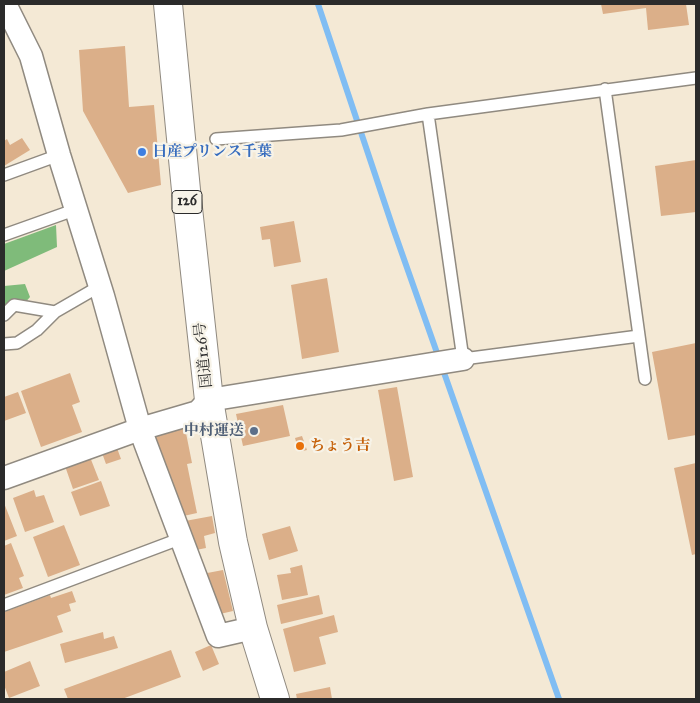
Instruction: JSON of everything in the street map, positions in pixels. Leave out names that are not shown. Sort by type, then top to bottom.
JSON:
[{"type":"highway","name":"国道126号","points":[[168,4],[209,400],[233,542],[253,628],[275,699]]},
{"type":"street","points":[[6,4],[31,56],[59,155],[100,286],[140,429],[218,636],[253,628]]},
{"type":"street","points":[[4,478],[140,429],[198,412],[209,400],[463,359]]},
{"type":"lane","points":[[216,139],[341,130],[428,114],[696,78]]},
{"type":"lane","points":[[605,89],[644,379]]},
{"type":"lane","points":[[428,114],[463,359],[639,336]]},
{"type":"lane","points":[[4,175],[59,155]]},
{"type":"lane","points":[[4,235],[77,209]]},
{"type":"lane","points":[[4,344],[17,343],[36,330],[55,312],[100,286]]},
{"type":"lane","points":[[4,315],[14,305],[55,312]]},
{"type":"lane","points":[[4,605],[182,538]]},
{"type":"green space","points":[[56,225],[57,247],[4,271],[4,244]]},
{"type":"green space","points":[[25,284],[30,297],[17,312],[4,315],[4,286]]},
{"type":"building","points":[[601,4],[686,4],[689,25],[648,30],[646,8],[603,14]]},
{"type":"building","points":[[125,46],[129,107],[154,105],[161,185],[128,193],[83,111],[79,50]]},
{"type":"building","points":[[22,138],[30,150],[4,166],[4,141],[7,139],[10,145]]},
{"type":"building","points":[[696,160],[696,212],[661,216],[655,166]]},
{"type":"building","points":[[294,221],[301,262],[274,267],[270,239],[262,240],[260,227]]},
{"type":"building","points":[[327,278],[339,352],[302,359],[291,285]]},
{"type":"building","points":[[696,343],[696,435],[668,440],[652,352]]},
{"type":"building","points":[[70,373],[80,402],[72,405],[82,432],[41,447],[21,391]]},
{"type":"building","points":[[397,387],[413,477],[394,481],[378,390]]},
{"type":"building","points":[[18,392],[26,413],[4,421],[4,397]]},
{"type":"building","points":[[283,405],[290,436],[243,446],[236,414]]},
{"type":"building","points":[[185,428],[192,463],[187,464],[197,513],[179,517],[153,434]]},
{"type":"building","points":[[302,436],[307,450],[299,452],[295,438]]},
{"type":"building","points":[[117,448],[121,459],[106,464],[102,453]]},
{"type":"building","points":[[90,457],[99,480],[73,489],[65,466]]},
{"type":"building","points":[[696,463],[696,554],[692,555],[674,468]]},
{"type":"building","points":[[101,481],[110,506],[80,516],[71,492]]},
{"type":"building","points":[[34,490],[36,497],[44,495],[54,522],[25,532],[13,498]]},
{"type":"building","points":[[4,503],[17,536],[4,541]]},
{"type":"building","points":[[212,516],[215,533],[204,536],[206,548],[191,551],[185,521]]},
{"type":"building","points":[[64,525],[80,565],[48,577],[33,537]]},
{"type":"building","points":[[290,526],[298,551],[269,560],[262,534]]},
{"type":"building","points":[[11,543],[24,576],[19,578],[23,588],[4,595],[4,546]]},
{"type":"building","points":[[302,565],[308,595],[282,600],[277,575],[291,573],[290,568]]},
{"type":"building","points":[[223,570],[233,611],[220,614],[202,574]]},
{"type":"building","points":[[72,591],[76,602],[69,604],[71,611],[57,616],[63,632],[4,652],[4,612],[50,595],[51,598]]},
{"type":"building","points":[[319,595],[323,614],[281,624],[277,605]]},
{"type":"building","points":[[334,615],[338,632],[319,637],[326,664],[294,672],[283,629]]},
{"type":"building","points":[[103,632],[104,639],[114,636],[118,648],[65,663],[60,644]]},
{"type":"building","points":[[211,645],[219,664],[203,671],[195,652]]},
{"type":"building","points":[[171,650],[181,677],[122,699],[68,699],[64,689]]},
{"type":"building","points":[[30,661],[40,686],[9,698],[4,685],[4,672]]},
{"type":"building","points":[[330,687],[332,699],[297,699],[296,694]]},
{"type":"waterway","points":[[318,4],[393,228],[559,699]]},
{"type":"place","name":"日産プリンス千葉","points":[[142,152]]},
{"type":"place","name":"中村運送","points":[[254,431]]},
{"type":"place","name":"ちょう吉","points":[[300,446]]}]
